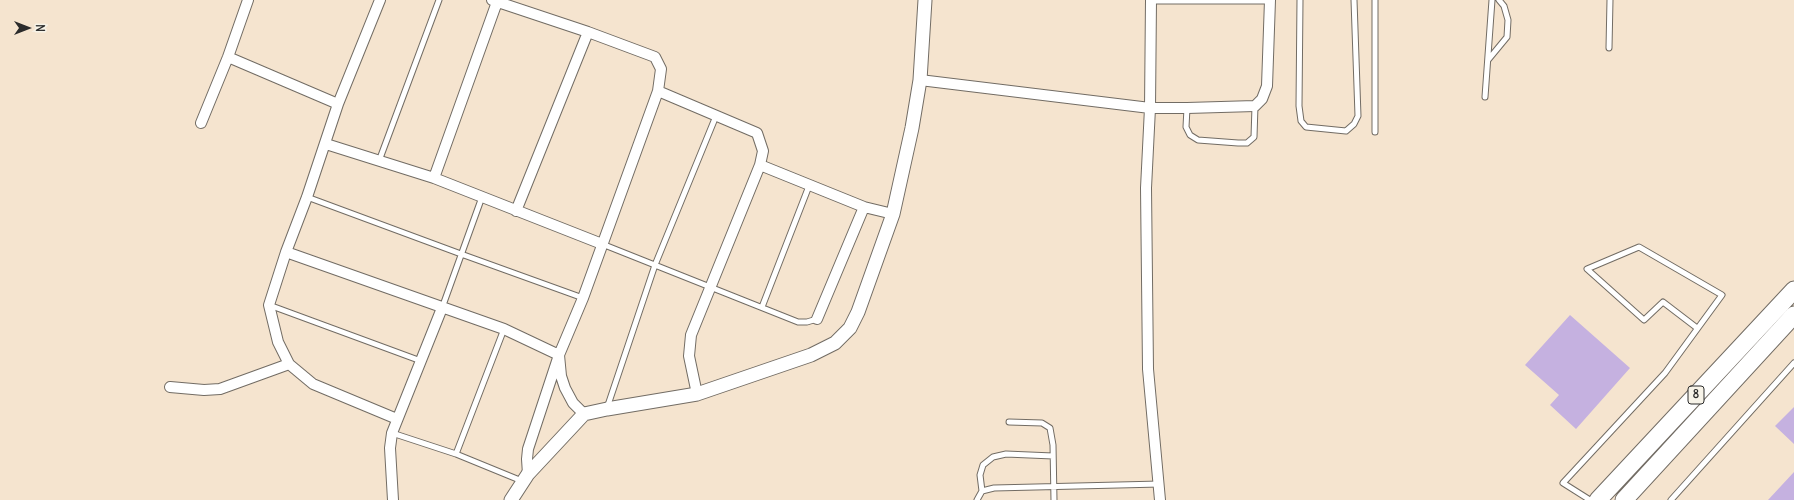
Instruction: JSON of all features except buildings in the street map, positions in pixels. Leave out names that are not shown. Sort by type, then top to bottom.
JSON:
[{"type":"highway","name":"8","points":[[1598,500],[1794,290]]},
{"type":"highway","name":"8","points":[[1630,497],[1794,315]]},
{"type":"street","points":[[201,123],[228,57],[248,0]]},
{"type":"street","points":[[380,0],[338,104],[326,144],[286,252],[269,305],[278,342],[289,364],[313,384],[396,419]]},
{"type":"street","points":[[511,500],[525,477],[584,414],[607,408],[697,394],[811,355],[835,343],[850,328],[858,312],[893,214],[912,128],[920,80],[925,0]]},
{"type":"street","points":[[1151,0],[1150,108],[1146,188],[1148,368],[1160,484],[1160,500]]},
{"type":"street","points":[[434,178],[495,1],[588,32],[655,57],[661,69],[658,91],[583,298],[559,355],[528,449],[525,477]]},
{"type":"street","points":[[920,80],[1150,108],[1255,106],[1262,99],[1267,86],[1270,1]]},
{"type":"street","points":[[516,211],[588,32]]},
{"type":"street","points":[[228,57],[338,104]]},
{"type":"street","points":[[658,91],[757,133],[764,151],[760,165],[691,335],[689,356],[697,394]]},
{"type":"street","points":[[326,144],[434,178],[602,244]]},
{"type":"street","points":[[760,165],[864,207],[893,214]]},
{"type":"street","points":[[817,319],[864,207]]},
{"type":"street","points":[[286,252],[504,329],[559,355]]},
{"type":"street","points":[[392,500],[390,448],[392,433],[396,419],[442,308]]},
{"type":"street","points":[[559,355],[561,376],[565,388],[573,403],[584,414]]},
{"type":"street","points":[[170,387],[204,390],[220,388],[289,364]]},
{"type":"lane","points":[[379,161],[440,0]]},
{"type":"lane","points":[[1151,0],[1270,1]]},
{"type":"lane","points":[[1300,0],[1299,106],[1301,121],[1306,127],[1346,131],[1354,124],[1358,116],[1354,0]]},
{"type":"lane","points":[[1375,0],[1375,132]]},
{"type":"lane","points":[[1485,97],[1492,0]]},
{"type":"lane","points":[[1488,60],[1507,37],[1508,20],[1504,6],[1499,0]]},
{"type":"lane","points":[[1609,48],[1610,0]]},
{"type":"lane","points":[[1187,108],[1186,127],[1190,135],[1198,140],[1247,143],[1254,137],[1255,106]]},
{"type":"lane","points":[[607,408],[655,265],[717,115]]},
{"type":"lane","points":[[762,307],[809,186]]},
{"type":"lane","points":[[307,197],[583,298]]},
{"type":"lane","points":[[442,308],[482,197]]},
{"type":"lane","points":[[602,244],[798,322],[807,322],[817,319]]},
{"type":"lane","points":[[1590,500],[1563,483],[1665,373],[1722,295],[1639,247],[1587,269],[1644,320],[1663,302],[1697,328]]},
{"type":"lane","points":[[269,305],[421,361]]},
{"type":"lane","points":[[456,454],[504,329]]},
{"type":"lane","points":[[1671,500],[1794,363]]},
{"type":"lane","points":[[1009,422],[1042,423],[1050,428],[1052,435],[1055,486],[1054,500]]},
{"type":"lane","points":[[392,433],[525,477]]},
{"type":"lane","points":[[977,500],[982,491],[980,475],[983,465],[993,457],[1006,454],[1053,456]]},
{"type":"lane","points":[[982,491],[994,488],[1160,484]]}]
